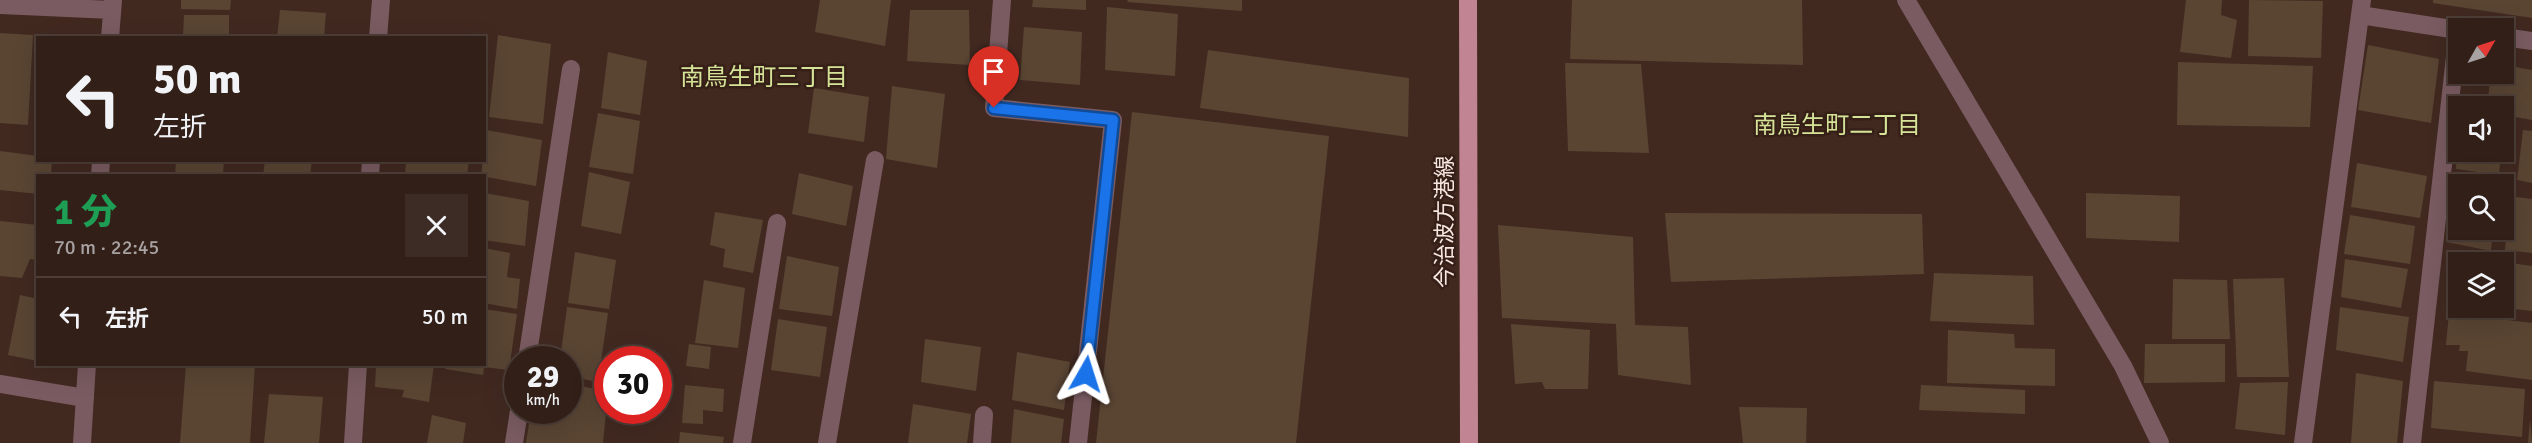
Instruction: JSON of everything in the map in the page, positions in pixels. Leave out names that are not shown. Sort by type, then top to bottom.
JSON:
[{"type":"main road","name":"今治波方港線","points":[[1468,0],[1469,443]]},
{"type":"street","points":[[378,36],[381,0]]},
{"type":"street","points":[[1002,0],[994,108],[1113,120],[1078,443]]},
{"type":"street","points":[[1906,0],[2123,366],[2160,443]]},
{"type":"street","points":[[0,5],[112,5],[110,36]]},
{"type":"street","points":[[2303,443],[2361,8],[2448,28]]},
{"type":"street","points":[[2514,38],[2532,41]]},
{"type":"street","points":[[529,346],[571,69]]},
{"type":"street","points":[[2412,443],[2452,84]]},
{"type":"street","points":[[827,443],[875,160]]},
{"type":"street","points":[[742,443],[777,223]]},
{"type":"street","points":[[82,443],[87,366]]},
{"type":"street","points":[[353,443],[358,366]]},
{"type":"street","points":[[0,384],[85,398]]},
{"type":"street","points":[[982,443],[984,415]]},
{"type":"street","points":[[514,443],[517,424]]},
{"type":"building","points":[[181,0],[231,0],[230,10],[181,9]]},
{"type":"building","points":[[820,0],[891,0],[885,46],[815,32]]},
{"type":"building","points":[[1033,0],[1086,0],[1086,10],[1032,7]]},
{"type":"building","points":[[1128,0],[1242,0],[1242,11],[1127,2]]},
{"type":"building","points":[[1572,0],[1802,0],[1803,65],[1570,59]]},
{"type":"building","points":[[2186,0],[2222,0],[2221,15],[2237,20],[2231,58],[2180,52]]},
{"type":"building","points":[[2249,0],[2323,1],[2321,58],[2248,56]]},
{"type":"building","points":[[2433,0],[2532,0],[2532,18],[2433,3]]},
{"type":"building","points":[[1107,7],[1178,14],[1175,76],[1105,70]]},
{"type":"building","points":[[280,10],[326,13],[324,36],[277,36]]},
{"type":"building","points":[[910,10],[969,10],[970,65],[907,61]]},
{"type":"building","points":[[184,15],[229,15],[229,36],[183,36]]},
{"type":"building","points":[[1024,27],[1082,32],[1080,85],[1020,80]]},
{"type":"building","points":[[0,33],[33,35],[28,125],[0,123]]},
{"type":"building","points":[[498,35],[551,44],[543,124],[489,117]]},
{"type":"building","points":[[2368,45],[2439,59],[2431,123],[2358,110]]},
{"type":"building","points":[[1208,50],[1409,78],[1408,137],[1200,108]]},
{"type":"building","points":[[608,52],[647,61],[640,115],[601,108]]},
{"type":"building","points":[[2178,62],[2313,66],[2310,127],[2177,125]]},
{"type":"building","points":[[1565,63],[1641,64],[1649,153],[1568,151]]},
{"type":"building","points":[[2514,67],[2532,70],[2532,120],[2514,117],[2514,96],[2488,96],[2490,84],[2514,84]]},
{"type":"building","points":[[892,86],[945,94],[937,168],[886,159]]},
{"type":"building","points":[[814,88],[869,97],[864,142],[808,133]]},
{"type":"building","points":[[1132,112],[1329,136],[1296,443],[1096,443]]},
{"type":"building","points":[[598,113],[640,121],[633,174],[589,167]]},
{"type":"building","points":[[486,130],[542,140],[536,186],[486,177],[486,174],[481,174],[483,162],[486,162]]},
{"type":"building","points":[[2523,130],[2532,131],[2532,183],[2517,180]]},
{"type":"building","points":[[0,151],[36,156],[36,162],[52,162],[51,174],[36,174],[36,194],[0,190]]},
{"type":"building","points":[[176,162],[224,162],[223,174],[175,174]]},
{"type":"building","points":[[265,162],[312,162],[310,174],[263,174]]},
{"type":"building","points":[[406,162],[469,162],[467,174],[405,174]]},
{"type":"building","points":[[2456,162],[2500,162],[2499,174],[2456,169]]},
{"type":"building","points":[[2357,163],[2427,176],[2420,218],[2351,207]]},
{"type":"building","points":[[589,172],[630,182],[621,234],[581,226]]},
{"type":"building","points":[[799,173],[853,186],[846,226],[792,214]]},
{"type":"building","points":[[486,193],[529,201],[525,246],[486,240]]},
{"type":"building","points":[[2086,193],[2180,196],[2179,242],[2086,238]]},
{"type":"building","points":[[2514,197],[2532,199],[2532,253],[2505,250],[2506,240],[2514,240]]},
{"type":"building","points":[[715,212],[763,220],[753,273],[723,267],[725,249],[710,245]]},
{"type":"building","points":[[1665,213],[1922,214],[1924,274],[1671,282]]},
{"type":"building","points":[[2350,215],[2415,226],[2410,264],[2344,254]]},
{"type":"building","points":[[0,221],[36,225],[36,260],[30,259],[22,278],[0,276]]},
{"type":"building","points":[[1498,225],[1633,237],[1635,325],[1688,327],[1691,385],[1618,375],[1616,324],[1502,318]]},
{"type":"building","points":[[2448,227],[2448,240],[2492,240],[2491,251],[2446,242]]},
{"type":"building","points":[[486,248],[510,253],[507,277],[520,279],[517,309],[486,303]]},
{"type":"building","points":[[575,252],[616,260],[609,309],[568,303]]},
{"type":"building","points":[[787,256],[839,267],[832,316],[779,309]]},
{"type":"building","points":[[2345,259],[2408,269],[2401,308],[2341,297]]},
{"type":"building","points":[[2514,263],[2532,266],[2532,311],[2514,309]]},
{"type":"building","points":[[1934,273],[2033,276],[2034,325],[1930,321]]},
{"type":"building","points":[[2284,278],[2289,377],[2237,377],[2233,279]]},
{"type":"building","points":[[2173,279],[2227,280],[2230,339],[2172,339]]},
{"type":"building","points":[[704,280],[745,288],[738,348],[695,343]]},
{"type":"building","points":[[20,295],[36,299],[36,361],[8,355]]},
{"type":"building","points":[[567,307],[608,313],[603,346],[594,346],[594,381],[582,379],[582,346],[562,346]]},
{"type":"building","points":[[2340,307],[2409,317],[2403,362],[2336,350]]},
{"type":"building","points":[[486,309],[517,314],[512,346],[504,346],[504,369],[484,367],[483,375],[445,369],[445,366],[486,366]]},
{"type":"building","points":[[2449,318],[2490,318],[2532,323],[2532,380],[2466,371],[2468,351],[2459,351],[2460,345],[2446,345]]},
{"type":"building","points":[[778,319],[827,327],[820,377],[771,370]]},
{"type":"building","points":[[1511,324],[1590,330],[1588,389],[1545,389],[1542,382],[1515,384]]},
{"type":"building","points":[[1948,330],[2014,334],[2015,348],[2055,349],[2055,386],[1947,383]]},
{"type":"building","points":[[925,339],[981,347],[976,391],[921,382]]},
{"type":"building","points":[[689,344],[711,347],[709,369],[686,366]]},
{"type":"building","points":[[2145,344],[2225,344],[2225,382],[2144,383]]},
{"type":"building","points":[[1017,352],[1070,362],[1064,410],[1012,400]]},
{"type":"building","points":[[186,366],[255,366],[250,443],[180,443]]},
{"type":"building","points":[[376,366],[434,366],[429,402],[402,397],[404,390],[375,387]]},
{"type":"building","points":[[2356,373],[2403,381],[2397,443],[2351,443]]},
{"type":"building","points":[[2434,381],[2525,389],[2522,437],[2431,428]]},
{"type":"building","points":[[2288,382],[2285,435],[2235,429],[2240,383]]},
{"type":"building","points":[[685,385],[724,389],[723,412],[703,410],[703,424],[682,423]]},
{"type":"building","points":[[1921,385],[2025,390],[2025,414],[1919,410]]},
{"type":"building","points":[[582,386],[594,389],[594,424],[605,424],[603,443],[526,443],[529,424],[582,424]]},
{"type":"building","points":[[269,394],[323,397],[319,443],[264,443]]},
{"type":"building","points":[[913,404],[971,414],[967,443],[908,443]]},
{"type":"building","points":[[1739,407],[1807,408],[1806,443],[1743,443]]},
{"type":"building","points":[[1014,409],[1064,419],[1061,443],[1011,443]]},
{"type":"building","points":[[432,415],[466,423],[463,443],[427,443]]},
{"type":"building","points":[[2530,420],[2532,443],[2528,443]]},
{"type":"building","points":[[680,432],[724,437],[723,443],[679,443]]},
{"type":"district","name":"南鳥生町三丁目","points":[[764,77]]},
{"type":"district","name":"南鳥生町二丁目","points":[[1837,125]]},
{"type":"route","points":[[994,108],[1113,120],[1086,374]]}]
